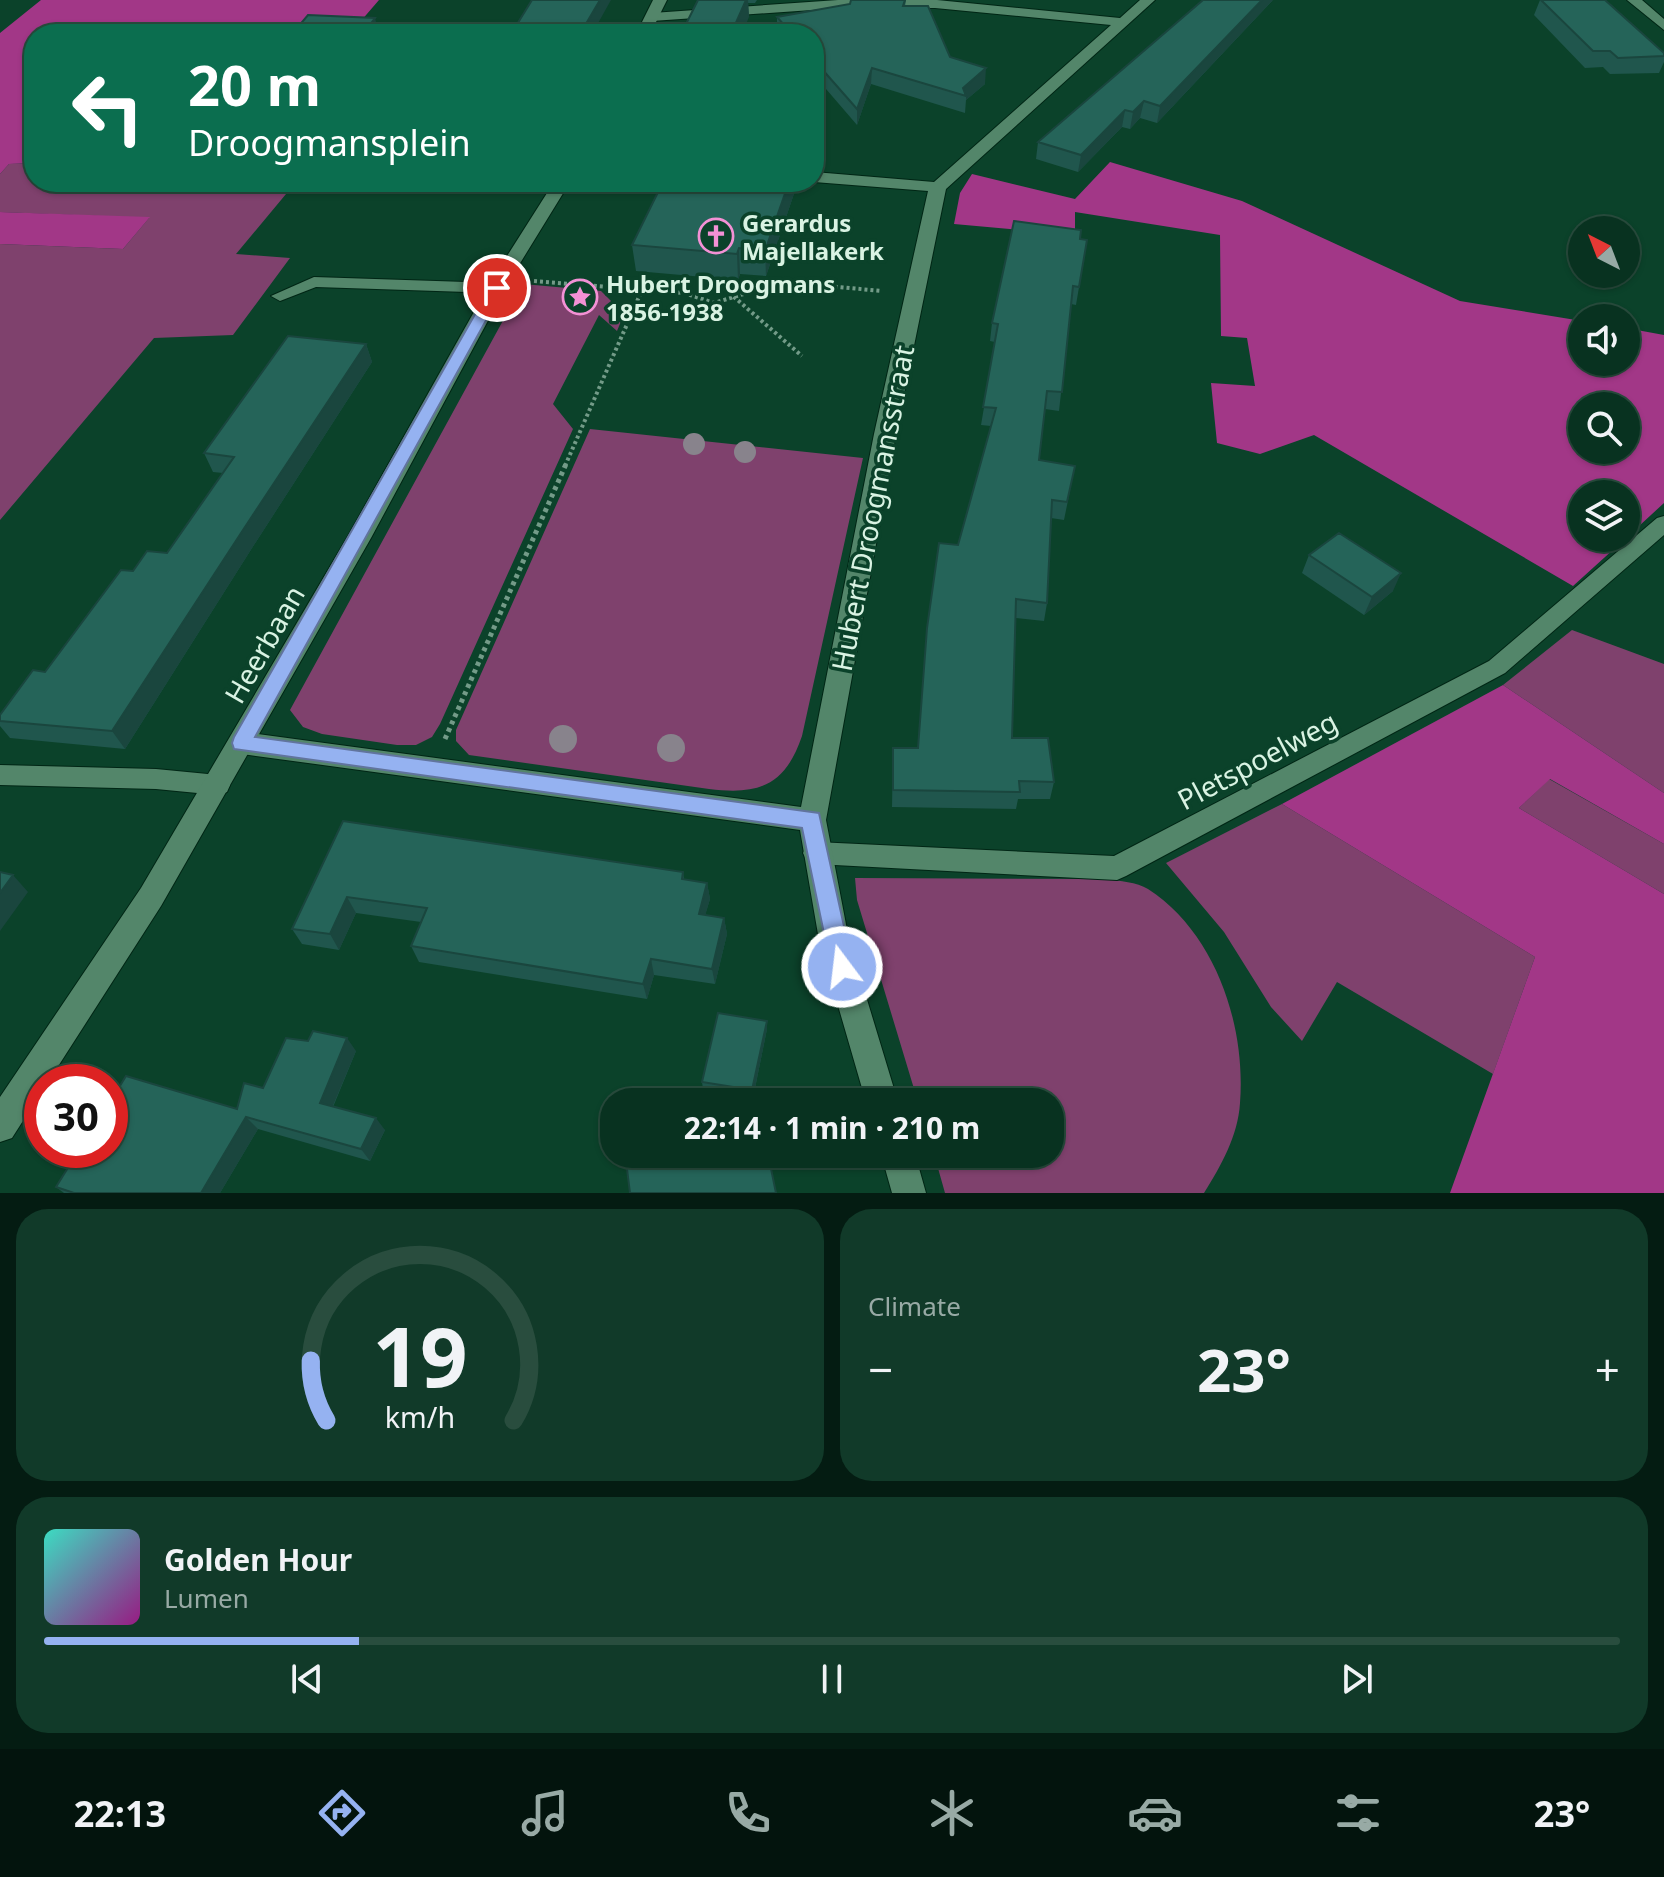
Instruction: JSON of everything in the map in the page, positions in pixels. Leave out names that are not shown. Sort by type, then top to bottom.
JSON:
[{"type":"street","points":[[648,24],[660,0]]},
{"type":"street","points":[[824,178],[938,187],[1148,0]]},
{"type":"street","points":[[1634,0],[1664,26]]},
{"type":"street","points":[[652,17],[841,4],[935,4],[1122,22]]},
{"type":"street","name":"Hubert Droogmansstraat","points":[[878,1088],[834,940],[812,820],[885,434],[938,187]]},
{"type":"street","name":"Heerbaan","points":[[0,1126],[151,897],[218,785],[500,283],[556,192]]},
{"type":"street","points":[[242,743],[812,820]]},
{"type":"street","points":[[902,1168],[909,1193]]},
{"type":"lane","points":[[280,296],[314,282],[500,283]]},
{"type":"lane","name":"Pletspoelweg","points":[[816,853],[1117,868],[1497,667],[1664,523]]},
{"type":"lane","points":[[0,775],[156,779],[218,785]]},
{"type":"path","points":[[711,277],[802,356]]},
{"type":"path","points":[[500,283],[684,293],[714,303],[783,282],[915,294]]},
{"type":"path","points":[[432,769],[642,290]]},
{"type":"shaded area","points":[[41,0],[379,0],[358,24],[24,24],[24,163],[9,164],[0,174],[0,33]]},
{"type":"shaded area","points":[[1110,162],[1242,201],[1460,301],[1568,319],[1568,376],[1640,376],[1640,331],[1664,335],[1664,503],[1640,525],[1640,480],[1568,480],[1568,552],[1611,552],[1573,586],[1314,435],[1260,454],[1217,443],[1211,383],[1255,386],[1247,338],[1221,336],[1220,235],[1075,212],[1075,235],[954,224],[960,193],[972,174],[1075,199]]},
{"type":"shaded area","points":[[24,163],[24,192],[288,192],[236,254],[290,258],[233,335],[154,338],[0,520],[0,244],[123,249],[149,218],[0,212],[0,174],[9,164]]},
{"type":"shaded area","points":[[0,212],[150,217],[123,249],[0,244]]},
{"type":"shaded area","points":[[523,284],[601,291],[624,314],[617,331],[599,315],[553,404],[573,429],[440,724],[432,737],[416,745],[322,734],[303,727],[290,710]]},
{"type":"shaded area","points":[[590,429],[863,458],[802,736],[787,766],[768,784],[742,790],[709,789],[469,755],[456,741],[456,730]]},
{"type":"shaded area","points":[[1572,630],[1664,664],[1664,793],[1503,685]]},
{"type":"shaded area","points":[[1503,685],[1664,793],[1664,844],[1550,779],[1519,808],[1664,894],[1664,1193],[1450,1193],[1535,957],[1282,804]]},
{"type":"shaded area","points":[[1549,779],[1664,844],[1664,894],[1519,808]]},
{"type":"shaded area","points":[[1282,804],[1535,957],[1493,1074],[1337,982],[1302,1041],[1271,1007],[1224,932],[1166,863]]},
{"type":"shaded area","points":[[855,878],[1107,879],[1144,887],[1172,908],[1192,930],[1209,956],[1222,984],[1238,1043],[1241,1074],[1239,1115],[1232,1139],[1204,1193],[945,1193],[938,1168],[1064,1168],[1064,1088],[914,1088],[857,900]]},
{"type":"building","points":[[532,0],[600,0],[586,24],[517,24]]},
{"type":"building","points":[[698,0],[746,0],[735,24],[686,24]]},
{"type":"building","points":[[851,0],[905,0],[903,6],[928,6],[950,57],[986,68],[963,88],[966,96],[872,68],[857,109],[824,71],[824,24],[783,24],[777,17],[850,4]]},
{"type":"building","points":[[1203,0],[1262,0],[1160,106],[1144,101],[1133,112],[1125,110],[1081,155],[1038,142]]},
{"type":"building","points":[[1541,0],[1605,0],[1664,56],[1618,58],[1610,51],[1593,51]]},
{"type":"building","points":[[308,15],[375,18],[370,24],[300,24]]},
{"type":"building","name":"Gerardus Majellakerk","points":[[658,192],[786,192],[765,251],[739,248],[737,254],[632,245]]},
{"type":"building","points":[[1014,221],[1081,230],[1080,239],[1087,240],[1079,287],[1073,286],[1062,392],[1047,391],[1039,460],[1075,466],[1067,502],[1052,500],[1047,603],[1016,599],[1012,738],[1048,738],[1054,782],[1019,781],[1020,792],[893,790],[893,748],[918,748],[927,628],[939,543],[958,545],[996,408],[983,407],[998,324],[992,323]]},
{"type":"building","points":[[288,336],[366,344],[112,731],[0,721],[0,715],[33,670],[45,672],[121,570],[133,571],[147,551],[167,553],[234,457],[204,453]]},
{"type":"building","points":[[1339,533],[1401,573],[1372,597],[1309,555]]},
{"type":"building","points":[[343,821],[683,872],[682,879],[707,883],[699,914],[724,918],[712,969],[651,959],[643,984],[411,946],[427,908],[347,897],[330,934],[292,929]]},
{"type":"building","points":[[0,872],[13,875],[0,893]]},
{"type":"building","points":[[718,1013],[767,1021],[752,1088],[702,1082]]},
{"type":"building","points":[[313,1031],[347,1038],[320,1103],[376,1118],[361,1149],[246,1117],[201,1193],[74,1193],[56,1187],[68,1168],[128,1168],[128,1077],[237,1109],[244,1083],[263,1088],[286,1038],[308,1041]]},
{"type":"building","points":[[627,1168],[771,1168],[776,1193],[630,1193]]},
{"type":"place","name":"Gerardus Majellakerk","points":[[716,236]]},
{"type":"place","name":"Hubert Droogmans 1856-1938","points":[[580,297]]},
{"type":"route","points":[[497,288],[242,743],[812,820],[816,853],[842,967]]}]
